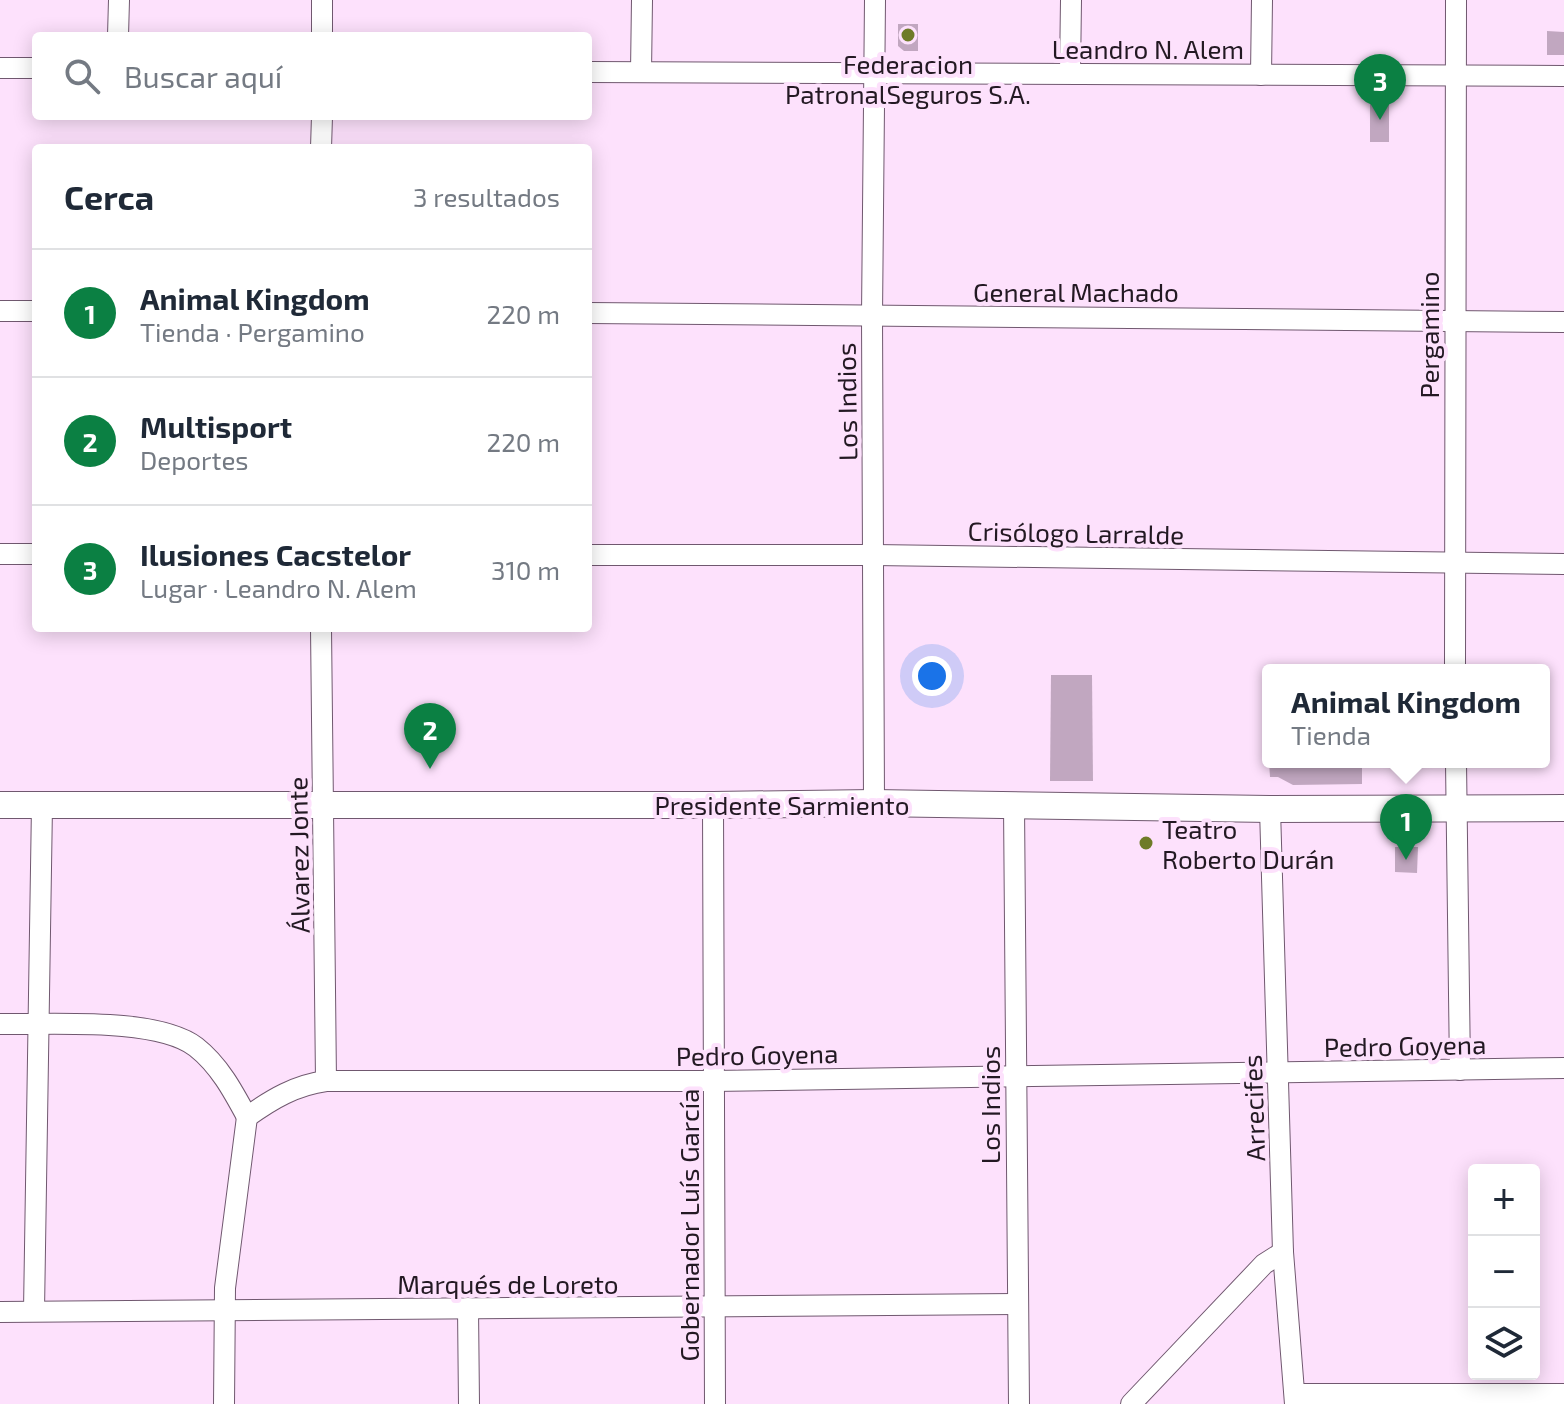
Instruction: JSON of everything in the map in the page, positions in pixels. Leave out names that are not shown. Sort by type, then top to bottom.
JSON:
[{"type":"main road","name":"Presidente Sarmiento","points":[[0,805],[874,803],[1270,809],[1564,808]]},
{"type":"street","points":[[118,32],[119,0]]},
{"type":"street","points":[[322,0],[322,32]]},
{"type":"street","points":[[641,72],[642,0]]},
{"type":"street","name":"Los Indios","points":[[874,803],[872,316],[875,0]]},
{"type":"street","points":[[1070,73],[1071,0]]},
{"type":"street","points":[[1261,75],[1262,0]]},
{"type":"street","name":"Pergamino","points":[[1455,664],[1456,0]]},
{"type":"street","points":[[0,68],[32,68]]},
{"type":"street","name":"Leandro N. Alem","points":[[592,72],[1564,76]]},
{"type":"street","points":[[321,144],[322,120]]},
{"type":"street","points":[[0,311],[32,311]]},
{"type":"street","name":"General Machado","points":[[592,313],[1564,322]]},
{"type":"street","points":[[0,554],[32,554]]},
{"type":"street","name":"Crisólogo Larralde","points":[[592,555],[874,555],[1564,564]]},
{"type":"street","name":"Álvarez Jonte","points":[[321,632],[326,1081]]},
{"type":"street","points":[[1456,768],[1460,1070]]},
{"type":"street","points":[[34,1311],[42,805]]},
{"type":"street","name":"Gobernador Luís García","points":[[713,805],[715,1404]]},
{"type":"street","name":"Los Indios","points":[[1014,805],[1019,1404]]},
{"type":"street","name":"Arrecifes","points":[[1270,809],[1283,1252],[1295,1399]]},
{"type":"street","points":[[0,1024],[123,1026],[180,1038],[194,1045],[211,1061],[232,1089],[247,1117],[224,1312],[224,1404]]},
{"type":"street","name":"Pedro Goyena","points":[[247,1117],[282,1094],[309,1083],[326,1081],[713,1081],[1564,1068]]},
{"type":"street","points":[[1131,1404],[1264,1264],[1283,1252]]},
{"type":"street","name":"Marqués de Loreto","points":[[0,1312],[1016,1304]]},
{"type":"street","points":[[468,1308],[469,1404]]},
{"type":"street","points":[[1295,1399],[1564,1394]]},
{"type":"building","name":"Federacion PatronalSeguros S.A.","points":[[898,24],[918,24],[918,51],[904,51],[898,46]]},
{"type":"building","points":[[1547,31],[1564,32],[1564,55],[1547,55]]},
{"type":"building","points":[[1370,98],[1389,98],[1389,142],[1370,142]]},
{"type":"building","points":[[1051,675],[1092,675],[1093,781],[1050,781]]},
{"type":"building","points":[[1269,768],[1362,768],[1362,784],[1293,785],[1278,777],[1270,777]]},
{"type":"building","points":[[1395,847],[1418,847],[1417,873],[1395,872]]},
{"type":"place","name":"Federacion PatronalSeguros S.A.","points":[[908,35]]},
{"type":"place","name":"Ilusiones Cacstelor","points":[[1380,120]]},
{"type":"place","name":"Multisport","points":[[430,769]]},
{"type":"place","name":"Teatro Roberto Durán","points":[[1146,843]]},
{"type":"place","name":"Animal Kingdom","points":[[1406,860]]}]
